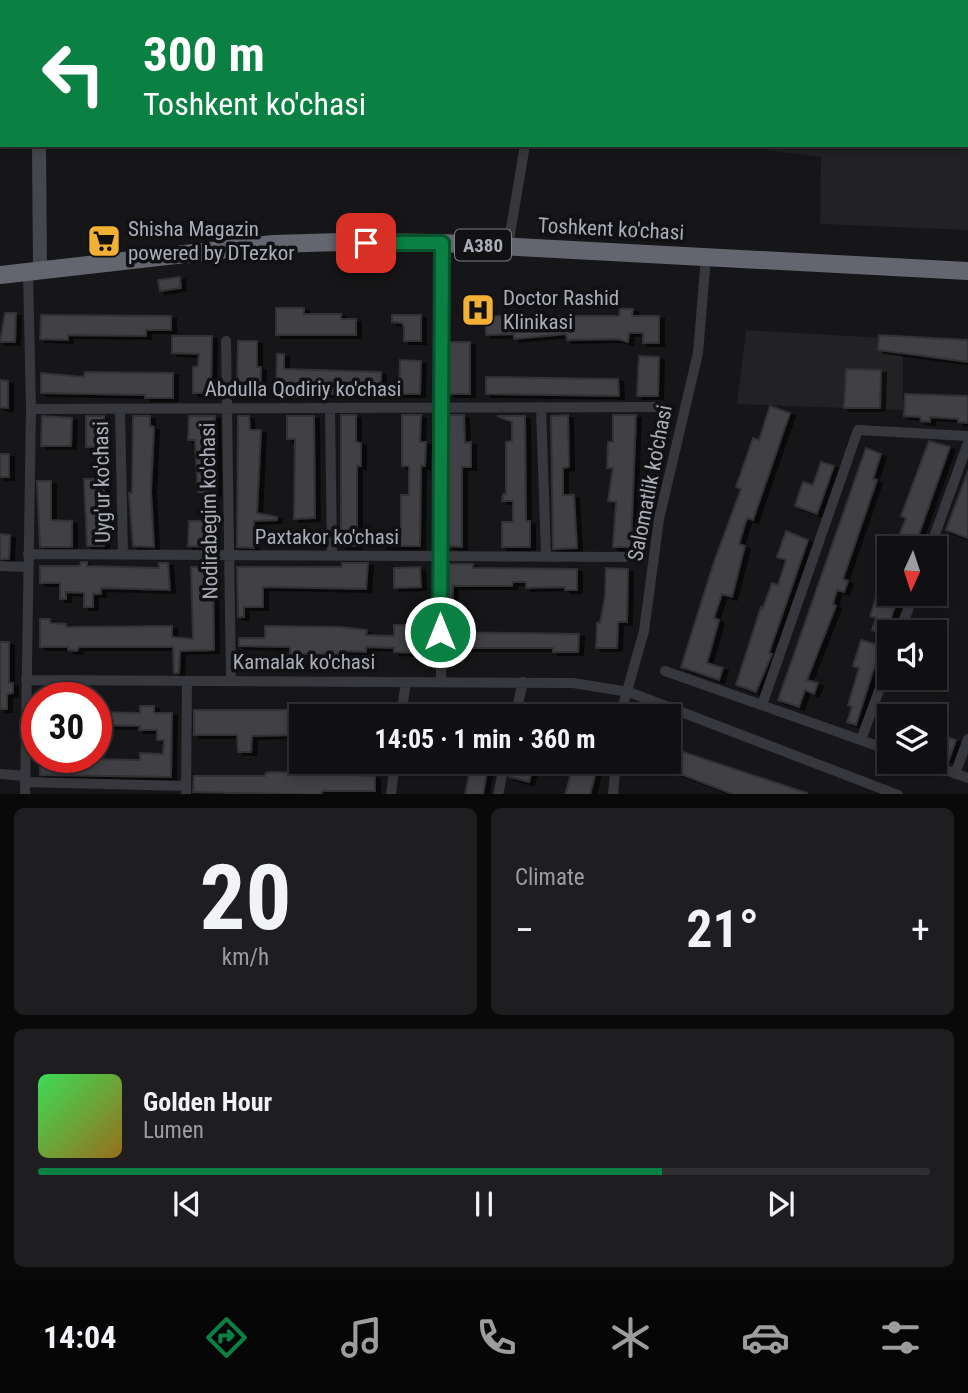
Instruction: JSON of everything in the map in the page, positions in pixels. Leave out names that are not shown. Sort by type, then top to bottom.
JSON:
[{"type":"highway","name":"Toshkent ko'chasi","points":[[0,275],[273,244],[442,243],[968,271]]},
{"type":"street","points":[[25,794],[31,410],[39,147]]},
{"type":"street","points":[[508,246],[525,147]]},
{"type":"street","points":[[441,682],[439,408],[442,243]]},
{"type":"street","name":"Salomatlik ko'chasi","points":[[624,704],[644,631],[659,519],[698,354],[706,257]]},
{"type":"street","name":"Nodirabegim ko'chasi","points":[[226,341],[231,681]]},
{"type":"street","points":[[541,407],[546,556]]},
{"type":"street","name":"Abdulla Qodiriy ko'chasi","points":[[31,410],[660,407]]},
{"type":"street","points":[[330,408],[332,556]]},
{"type":"street","name":"Uyg'ur ko'chasi","points":[[120,409],[123,555]]},
{"type":"street","points":[[762,705],[858,430],[968,436]]},
{"type":"street","points":[[934,536],[968,443]]},
{"type":"street","name":"Paxtakor ko'chasi","points":[[28,554],[626,556]]},
{"type":"street","points":[[0,566],[28,567]]},
{"type":"street","points":[[665,671],[877,746]]},
{"type":"street","name":"Kamalak ko'chasi","points":[[26,680],[573,682],[629,692],[898,794]]},
{"type":"street","points":[[0,774],[25,779],[186,790],[187,681]]},
{"type":"street","points":[[403,704],[406,682]]},
{"type":"street","points":[[518,704],[523,682]]},
{"type":"street","points":[[861,740],[879,690]]},
{"type":"street","points":[[955,774],[968,739]]},
{"type":"street","points":[[947,771],[968,778]]},
{"type":"street","points":[[391,794],[393,774]]},
{"type":"street","points":[[498,794],[502,774]]},
{"type":"street","points":[[613,794],[615,774]]},
{"type":"shaded area","points":[[767,147],[968,147],[968,230],[820,224],[821,157],[766,150]]},
{"type":"shaded area","points":[[746,330],[903,339],[903,410],[737,404]]},
{"type":"building","points":[[180,277],[181,288],[160,291],[158,280]]},
{"type":"building","points":[[276,308],[304,308],[304,314],[341,314],[341,319],[356,319],[356,335],[276,335]]},
{"type":"building","points":[[620,309],[633,309],[632,316],[659,316],[659,343],[643,343],[643,333],[629,333],[628,342],[618,339],[567,340],[566,334],[514,339],[514,334],[486,335],[485,316],[619,316]]},
{"type":"building","points":[[5,313],[16,313],[15,342],[0,342]]},
{"type":"building","points":[[41,315],[171,316],[171,330],[146,330],[146,336],[68,335],[68,340],[40,339]]},
{"type":"building","points":[[392,315],[421,315],[421,341],[404,341],[404,327],[402,323],[392,322]]},
{"type":"building","points":[[879,335],[968,340],[968,362],[878,350]]},
{"type":"building","points":[[172,336],[212,336],[211,393],[193,393],[193,367],[198,366],[199,354],[172,353]]},
{"type":"building","points":[[238,341],[257,341],[257,367],[261,367],[260,394],[237,393]]},
{"type":"building","points":[[449,342],[470,342],[470,394],[449,394]]},
{"type":"building","points":[[277,354],[284,354],[284,369],[381,372],[381,395],[276,393]]},
{"type":"building","points":[[639,356],[659,357],[658,396],[637,396]]},
{"type":"building","points":[[400,360],[421,361],[420,394],[399,394]]},
{"type":"building","points":[[846,369],[881,370],[880,408],[844,408]]},
{"type":"building","points":[[85,372],[173,373],[173,398],[41,393],[41,373],[84,377]]},
{"type":"building","points":[[486,377],[618,379],[619,396],[486,394]]},
{"type":"building","points":[[0,380],[8,381],[8,408],[0,407]]},
{"type":"building","points":[[905,394],[968,396],[968,423],[958,422],[958,419],[930,417],[930,422],[921,421],[920,417],[904,416]]},
{"type":"building","points":[[770,406],[790,413],[753,520],[747,518],[739,544],[745,546],[732,597],[722,594],[714,618],[719,620],[707,663],[723,668],[719,680],[681,667],[714,562],[741,489],[736,487],[753,438],[759,440]]},
{"type":"building","points":[[341,415],[356,415],[356,442],[361,443],[361,466],[357,466],[357,546],[341,546]]},
{"type":"building","points":[[402,415],[421,415],[420,442],[426,442],[425,466],[421,466],[420,546],[382,546],[382,534],[401,535],[401,495],[409,495],[409,466],[402,466]]},
{"type":"building","points":[[449,415],[464,415],[465,443],[471,442],[471,467],[462,467],[462,547],[449,546]]},
{"type":"building","points":[[568,415],[569,467],[563,468],[563,495],[574,495],[577,548],[553,549],[551,416]]},
{"type":"building","points":[[613,415],[636,415],[631,547],[613,547],[616,502],[608,501],[613,468],[607,468],[608,442],[613,442]]},
{"type":"building","points":[[42,416],[72,418],[71,446],[41,446]]},
{"type":"building","points":[[86,416],[104,416],[104,447],[86,447]]},
{"type":"building","points":[[133,416],[150,416],[150,426],[154,427],[151,491],[154,547],[133,546],[129,493],[132,493]]},
{"type":"building","points":[[189,416],[215,416],[216,493],[198,492],[195,440],[188,440]]},
{"type":"building","points":[[238,416],[249,416],[250,430],[261,430],[257,513],[277,517],[277,520],[254,521],[254,548],[237,547]]},
{"type":"building","points":[[287,416],[314,416],[315,518],[294,519],[295,439],[287,439]]},
{"type":"building","points":[[497,416],[525,416],[526,521],[530,521],[530,547],[502,547],[502,522],[513,522],[513,501],[502,501],[503,494],[506,494],[506,442],[512,441],[512,422]]},
{"type":"building","points":[[929,441],[950,447],[918,536],[899,536],[906,518],[901,516]]},
{"type":"building","points":[[866,448],[881,454],[873,479],[877,480],[843,579],[848,581],[844,592],[837,590],[833,604],[836,606],[807,680],[818,683],[814,694],[805,690],[799,707],[778,700]]},
{"type":"building","points":[[0,454],[9,454],[9,477],[0,477]]},
{"type":"building","points":[[821,462],[834,466],[817,514],[795,506],[803,482],[813,485]]},
{"type":"building","points":[[968,471],[968,538],[946,530]]},
{"type":"building","points":[[84,479],[104,479],[104,546],[87,546]]},
{"type":"building","points":[[37,481],[51,481],[51,520],[72,521],[72,547],[40,547]]},
{"type":"building","points":[[189,521],[213,521],[213,547],[188,546]]},
{"type":"building","points":[[786,531],[808,540],[769,653],[772,654],[756,692],[736,685],[761,607],[763,608],[772,583],[778,585],[786,560],[777,557]]},
{"type":"building","points":[[0,534],[10,535],[9,559],[0,559]]},
{"type":"building","points":[[81,562],[87,562],[87,566],[159,568],[159,563],[168,563],[170,590],[101,588],[101,594],[93,594],[93,607],[84,607],[84,593],[66,592],[66,599],[60,599],[60,583],[40,583],[40,566],[80,566]]},
{"type":"building","points":[[342,563],[368,563],[366,589],[263,587],[263,607],[244,607],[244,617],[238,617],[237,567],[342,567]]},
{"type":"building","points":[[449,564],[473,564],[473,568],[577,569],[577,590],[565,590],[565,587],[526,588],[526,582],[513,582],[512,586],[453,586],[452,607],[449,607]]},
{"type":"building","points":[[191,567],[213,567],[214,650],[180,651],[179,673],[174,673],[173,647],[79,647],[77,651],[68,650],[68,647],[40,647],[40,619],[50,619],[50,623],[66,624],[66,627],[172,626],[172,637],[193,639]]},
{"type":"building","points":[[420,567],[421,587],[394,588],[394,568]]},
{"type":"building","points":[[606,568],[628,569],[627,622],[618,622],[617,648],[596,648],[597,623],[600,623],[605,596]]},
{"type":"building","points":[[877,594],[877,606],[895,606],[890,620],[877,620],[877,632],[872,630],[876,618],[870,616]]},
{"type":"building","points":[[394,625],[420,625],[420,653],[366,647],[366,652],[290,654],[290,647],[239,646],[239,638],[265,638],[265,626],[341,627],[367,630],[366,635],[394,636]]},
{"type":"building","points":[[449,632],[579,634],[578,652],[553,652],[553,648],[449,648]]},
{"type":"building","points":[[861,640],[877,645],[877,659],[856,725],[847,722],[852,707],[848,705],[859,668],[853,666]]},
{"type":"building","points":[[0,642],[9,642],[9,683],[13,683],[13,693],[7,694],[7,709],[0,709]]},
{"type":"building","points":[[140,706],[154,706],[154,713],[172,713],[171,777],[40,775],[112,773],[112,759],[140,760],[140,753],[163,754],[164,740],[157,740],[157,730],[139,730],[140,726],[112,725],[112,712],[140,713]]},
{"type":"building","points":[[194,710],[289,710],[289,735],[252,736],[251,752],[238,752],[237,735],[194,735]]},
{"type":"building","points":[[947,737],[956,740],[947,759]]},
{"type":"building","points":[[681,751],[807,793],[807,794],[732,794],[680,774]]},
{"type":"building","points":[[272,772],[375,776],[375,791],[322,791],[322,794],[193,792],[194,776],[265,776],[266,773]]},
{"type":"building","points":[[469,774],[487,774],[483,794],[465,794]]},
{"type":"building","points":[[510,774],[531,774],[529,782],[509,777]]},
{"type":"building","points":[[571,774],[595,774],[590,794],[565,794]]},
{"type":"place","name":"Shisha Magazin powered by DTezkor","points":[[104,241]]},
{"type":"place","name":"Doctor Rashid Klinikasi","points":[[478,310]]},
{"type":"route","points":[[366,243],[442,243],[439,408],[440,632]]}]
